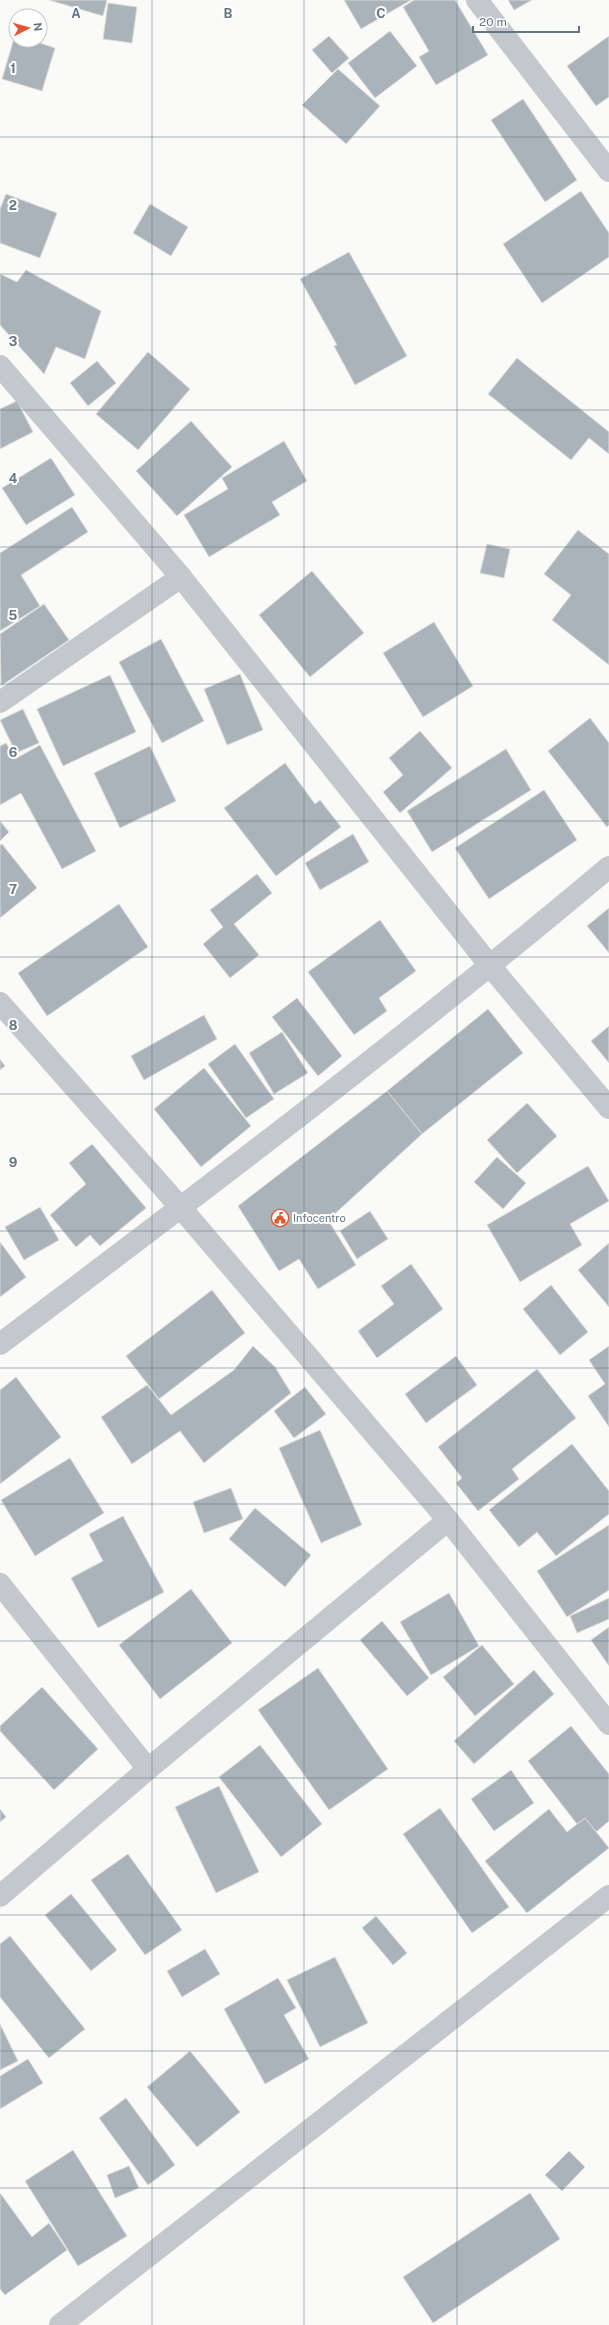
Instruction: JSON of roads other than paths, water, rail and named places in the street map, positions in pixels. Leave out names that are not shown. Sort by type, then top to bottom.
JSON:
[{"type":"street","points":[[477,0],[609,171]]},
{"type":"street","points":[[0,366],[181,577],[491,966],[609,1108]]},
{"type":"street","points":[[0,702],[181,577]]},
{"type":"street","points":[[0,1344],[181,1208],[491,966],[609,867]]},
{"type":"street","points":[[0,1003],[181,1208],[448,1520],[609,1724]]},
{"type":"street","points":[[0,1896],[148,1769],[448,1520]]},
{"type":"street","points":[[0,1584],[148,1769]]},
{"type":"street","points":[[60,2325],[609,1896]]},
{"type":"place","name":"Infocentro","points":[[280,1218]]}]
